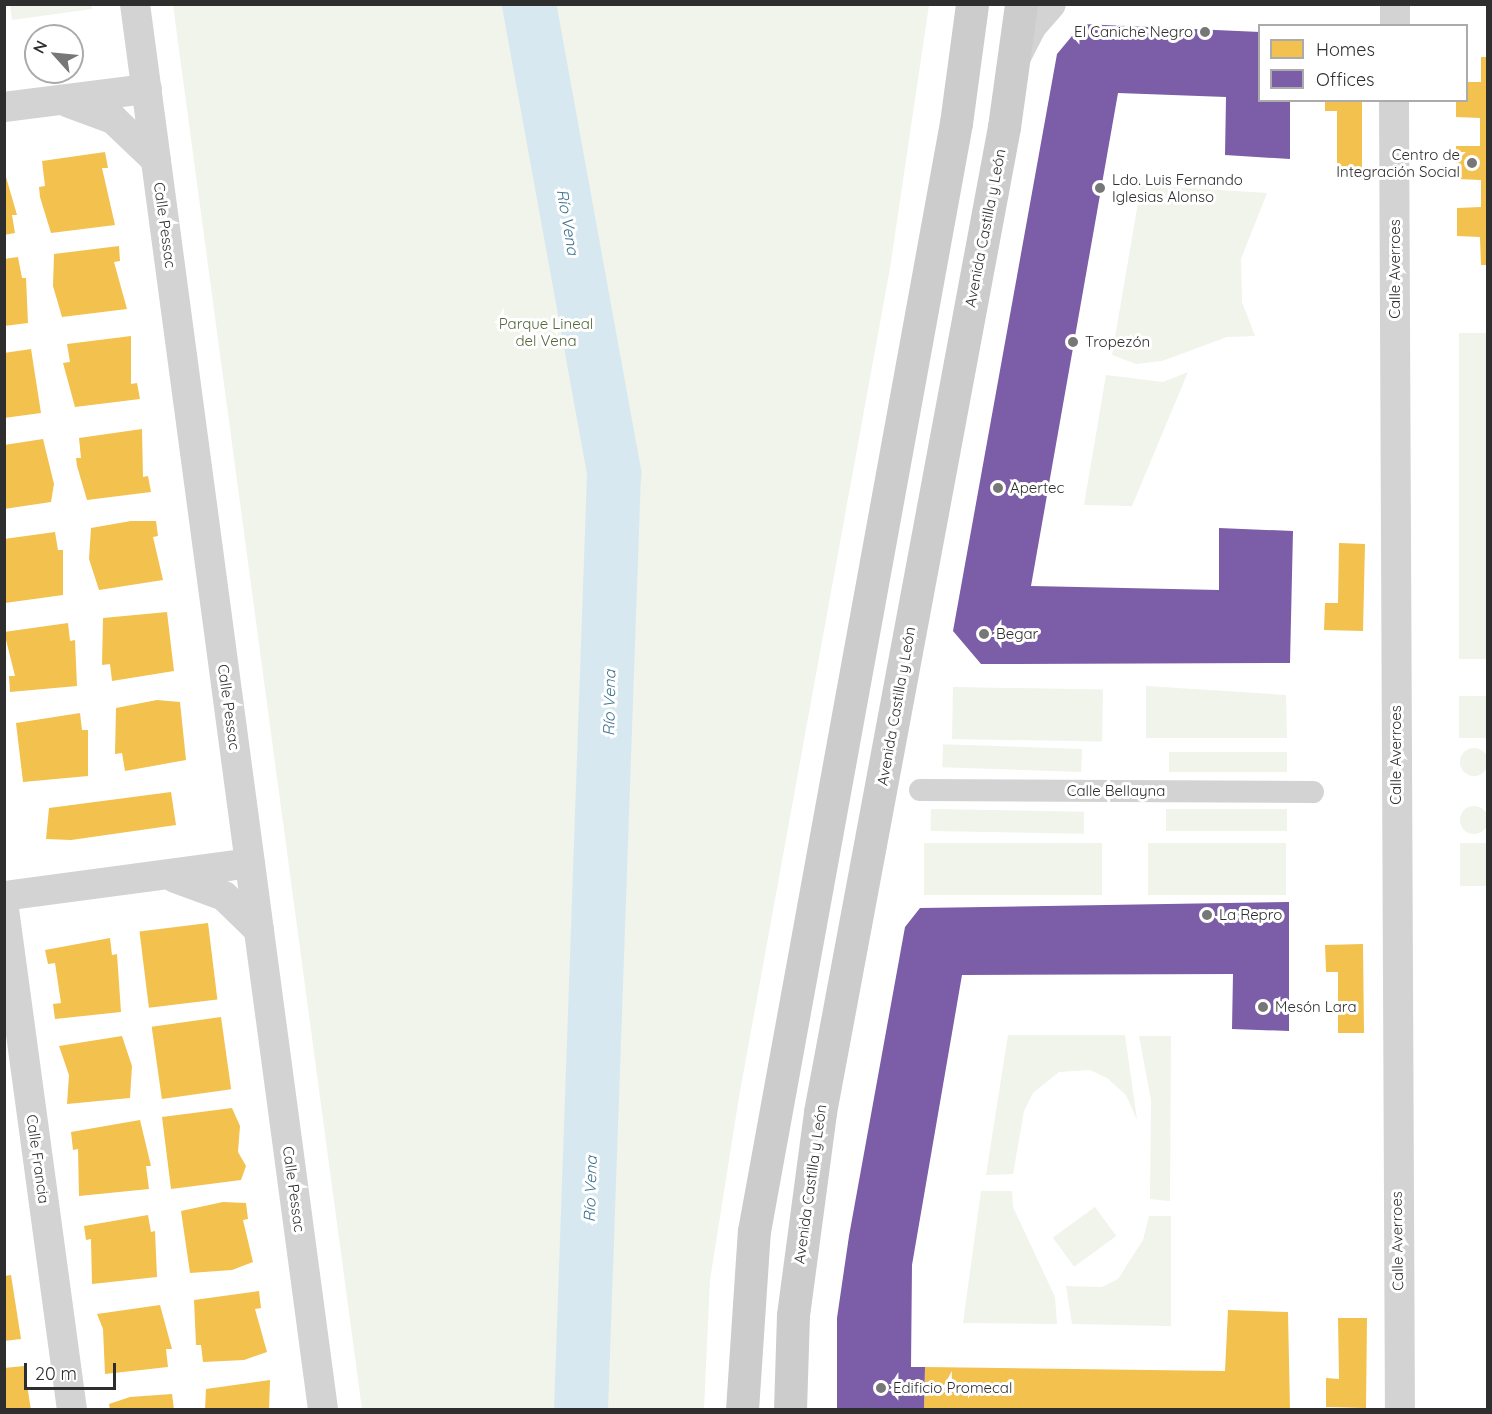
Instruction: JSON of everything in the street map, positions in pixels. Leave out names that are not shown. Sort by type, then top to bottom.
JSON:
[{"type":"main road","points":[[742,1410],[754,1231],[954,134],[972,4]]},
{"type":"main road","name":"Avenida Castilla y León","points":[[790,1410],[794,1315],[820,1112],[1014,62],[1021,4]]},
{"type":"street","name":"Calle Pessac","points":[[135,4],[323,1410]]},
{"type":"street","points":[[1014,62],[1030,27],[1051,4]]},
{"type":"street","points":[[1395,4],[1395,24]]},
{"type":"street","points":[[4,107],[147,89]]},
{"type":"street","points":[[58,100],[113,118],[156,160]]},
{"type":"street","name":"Calle Averroes","points":[[1394,102],[1400,1410]]},
{"type":"street","name":"Calle Bellayna","points":[[920,790],[1313,792]]},
{"type":"street","points":[[4,896],[250,863]]},
{"type":"street","points":[[161,874],[207,885],[259,930]]},
{"type":"street","name":"Calle Francia","points":[[4,909],[72,1410]]},
{"type":"green space","points":[[10,5],[91,5],[92,9],[12,20]]},
{"type":"green space","name":"Parque Lineal del Vena","points":[[173,5],[929,5],[890,268],[739,1097],[710,1280],[704,1409],[362,1409]]},
{"type":"green space","points":[[1141,185],[1267,193],[1241,259],[1242,302],[1255,336],[1227,337],[1162,361],[1136,364],[1112,355]]},
{"type":"green space","points":[[1459,333],[1487,333],[1487,659],[1459,659]]},
{"type":"green space","points":[[1188,372],[1132,506],[1084,505],[1106,375],[1163,382]]},
{"type":"green space","points":[[1146,686],[1286,695],[1287,738],[1146,738]]},
{"type":"green space","points":[[953,687],[1103,690],[1102,742],[952,739]]},
{"type":"green space","points":[[1459,696],[1487,696],[1487,738],[1459,738]]},
{"type":"green space","points":[[943,744],[1082,749],[1081,772],[942,767]]},
{"type":"green space","points":[[1474,748],[1484,752],[1488,762],[1484,772],[1474,776],[1464,772],[1460,762],[1464,752]]},
{"type":"green space","points":[[1169,752],[1287,752],[1287,772],[1169,772]]},
{"type":"green space","points":[[1474,806],[1484,810],[1488,820],[1484,830],[1474,834],[1464,830],[1460,820],[1464,810]]},
{"type":"green space","points":[[931,809],[1084,812],[1084,834],[931,831]]},
{"type":"green space","points":[[1166,809],[1287,809],[1287,831],[1166,831]]},
{"type":"green space","points":[[924,843],[1102,843],[1102,895],[924,895]]},
{"type":"green space","points":[[1148,843],[1286,843],[1286,895],[1148,895]]},
{"type":"green space","points":[[1460,843],[1487,843],[1487,886],[1460,886]]},
{"type":"green space","points":[[1008,1035],[1125,1035],[1137,1120],[1126,1095],[1107,1078],[1090,1070],[1059,1072],[1033,1093],[1024,1111],[1013,1174],[986,1175]]},
{"type":"green space","points":[[1139,1036],[1171,1036],[1170,1201],[1150,1199],[1151,1100]]},
{"type":"green space","points":[[981,1191],[1012,1191],[1013,1207],[1055,1297],[1057,1324],[963,1323]]},
{"type":"green space","points":[[1095,1207],[1116,1236],[1074,1267],[1053,1238]]},
{"type":"green space","points":[[1149,1216],[1171,1216],[1171,1326],[1072,1324],[1066,1286],[1102,1287],[1118,1279],[1143,1240]]},
{"type":"building: Homes","name":"Centro de Integración Social","points":[[1481,57],[1488,57],[1488,265],[1481,265],[1480,237],[1457,236],[1457,208],[1481,207],[1481,180],[1457,179],[1456,146],[1480,146],[1480,118],[1456,117],[1456,102],[1468,102],[1468,82],[1481,82]]},
{"type":"building: Homes","points":[[1325,102],[1362,102],[1362,167],[1337,167],[1337,111],[1325,111]]},
{"type":"building: Homes","points":[[105,152],[108,168],[102,168],[115,225],[51,233],[40,197],[39,187],[45,186],[42,161]]},
{"type":"building: Homes","points":[[4,170],[17,215],[12,215],[15,233],[4,235]]},
{"type":"building: Homes","points":[[119,246],[120,261],[114,262],[127,309],[62,317],[53,286],[54,254]]},
{"type":"building: Homes","points":[[18,257],[22,278],[26,278],[28,323],[4,326],[4,259]]},
{"type":"building: Homes","points":[[131,336],[131,384],[137,383],[140,399],[75,407],[63,363],[70,362],[67,344]]},
{"type":"building: Homes","points":[[31,349],[41,413],[4,418],[4,353]]},
{"type":"building: Homes","points":[[142,429],[143,477],[148,476],[151,492],[87,500],[77,466],[76,458],[81,458],[79,438]]},
{"type":"building: Homes","points":[[43,439],[54,484],[51,502],[4,509],[4,445]]},
{"type":"building: Homes","points":[[131,521],[156,521],[158,536],[153,537],[163,580],[99,590],[89,559],[91,528]]},
{"type":"building: Homes","points":[[55,532],[58,550],[63,550],[63,595],[5,603],[4,539]]},
{"type":"building: Homes","points":[[1339,543],[1365,544],[1363,631],[1324,630],[1325,603],[1338,603]]},
{"type":"building: Homes","points":[[167,612],[174,671],[112,681],[110,664],[102,665],[103,618]]},
{"type":"building: Homes","points":[[68,623],[70,641],[75,640],[77,686],[10,692],[9,676],[15,676],[4,632]]},
{"type":"building: Homes","points":[[157,700],[180,702],[186,760],[125,771],[122,753],[115,754],[116,708]]},
{"type":"building: Homes","points":[[80,713],[82,730],[88,730],[88,776],[23,782],[16,723]]},
{"type":"building: Homes","points":[[171,792],[176,825],[71,840],[46,839],[49,808]]},
{"type":"building: Homes","points":[[208,923],[217,999],[149,1008],[140,931]]},
{"type":"building: Homes","points":[[110,938],[112,955],[117,954],[121,1012],[55,1019],[53,1004],[61,1003],[55,963],[48,964],[45,950]]},
{"type":"building: Homes","points":[[1363,944],[1364,1033],[1338,1033],[1338,972],[1326,972],[1325,945]]},
{"type":"building: Homes","points":[[221,1017],[231,1089],[162,1099],[152,1027]]},
{"type":"building: Homes","points":[[122,1036],[132,1066],[130,1098],[67,1104],[69,1075],[59,1046]]},
{"type":"building: Homes","points":[[232,1108],[240,1126],[238,1152],[246,1166],[241,1180],[171,1189],[162,1117]]},
{"type":"building: Homes","points":[[140,1120],[151,1166],[146,1166],[149,1189],[79,1196],[78,1149],[73,1150],[71,1132]]},
{"type":"building: Homes","points":[[223,1202],[246,1203],[248,1219],[243,1220],[253,1262],[232,1270],[190,1273],[181,1211]]},
{"type":"building: Homes","points":[[148,1215],[151,1232],[155,1231],[157,1277],[92,1284],[91,1239],[86,1240],[84,1226]]},
{"type":"building: Homes","points":[[11,1275],[21,1339],[4,1341],[4,1276]]},
{"type":"building: Homes","points":[[259,1291],[261,1308],[255,1309],[267,1352],[244,1360],[203,1362],[201,1345],[196,1345],[194,1300]]},
{"type":"building: Homes","points":[[160,1305],[172,1349],[166,1349],[168,1367],[105,1374],[103,1329],[97,1314]]},
{"type":"building: Homes","points":[[1228,1310],[1288,1312],[1290,1410],[924,1410],[925,1367],[1225,1371]]},
{"type":"building: Homes","points":[[1338,1318],[1367,1318],[1366,1408],[1326,1407],[1326,1378],[1339,1379]]},
{"type":"building: Homes","points":[[24,1366],[31,1410],[4,1410],[4,1368]]},
{"type":"building: Homes","points":[[270,1380],[269,1410],[205,1410],[206,1389]]},
{"type":"building: Homes","points":[[172,1394],[174,1410],[110,1410],[109,1404],[130,1397]]},
{"type":"building: Offices","points":[[1082,24],[1258,32],[1258,102],[1290,102],[1290,159],[1225,155],[1226,97],[1118,93],[1031,586],[1219,590],[1219,528],[1293,531],[1290,663],[981,664],[953,631],[1057,54]]},
{"type":"building: Offices","points":[[1289,902],[1289,1031],[1232,1029],[1233,974],[962,975],[912,1265],[911,1367],[925,1367],[924,1410],[837,1410],[837,1318],[849,1236],[905,927],[920,908]]},
{"type":"waterway","name":"Río Vena","points":[[529,4],[614,474],[581,1410]]},
{"type":"place","name":"El Caniche Negro","points":[[1205,32]]},
{"type":"place","name":"Centro de Integración Social","points":[[1472,163]]},
{"type":"place","name":"Ldo. Luis Fernando Iglesias Alonso","points":[[1100,188]]},
{"type":"place","name":"Tropezón","points":[[1073,342]]},
{"type":"place","name":"Apertec","points":[[998,488]]},
{"type":"place","name":"Begar","points":[[984,634]]},
{"type":"place","name":"La Repro","points":[[1207,915]]},
{"type":"place","name":"Mesón Lara","points":[[1263,1007]]},
{"type":"place","name":"Edificio Promecal","points":[[881,1388]]}]
